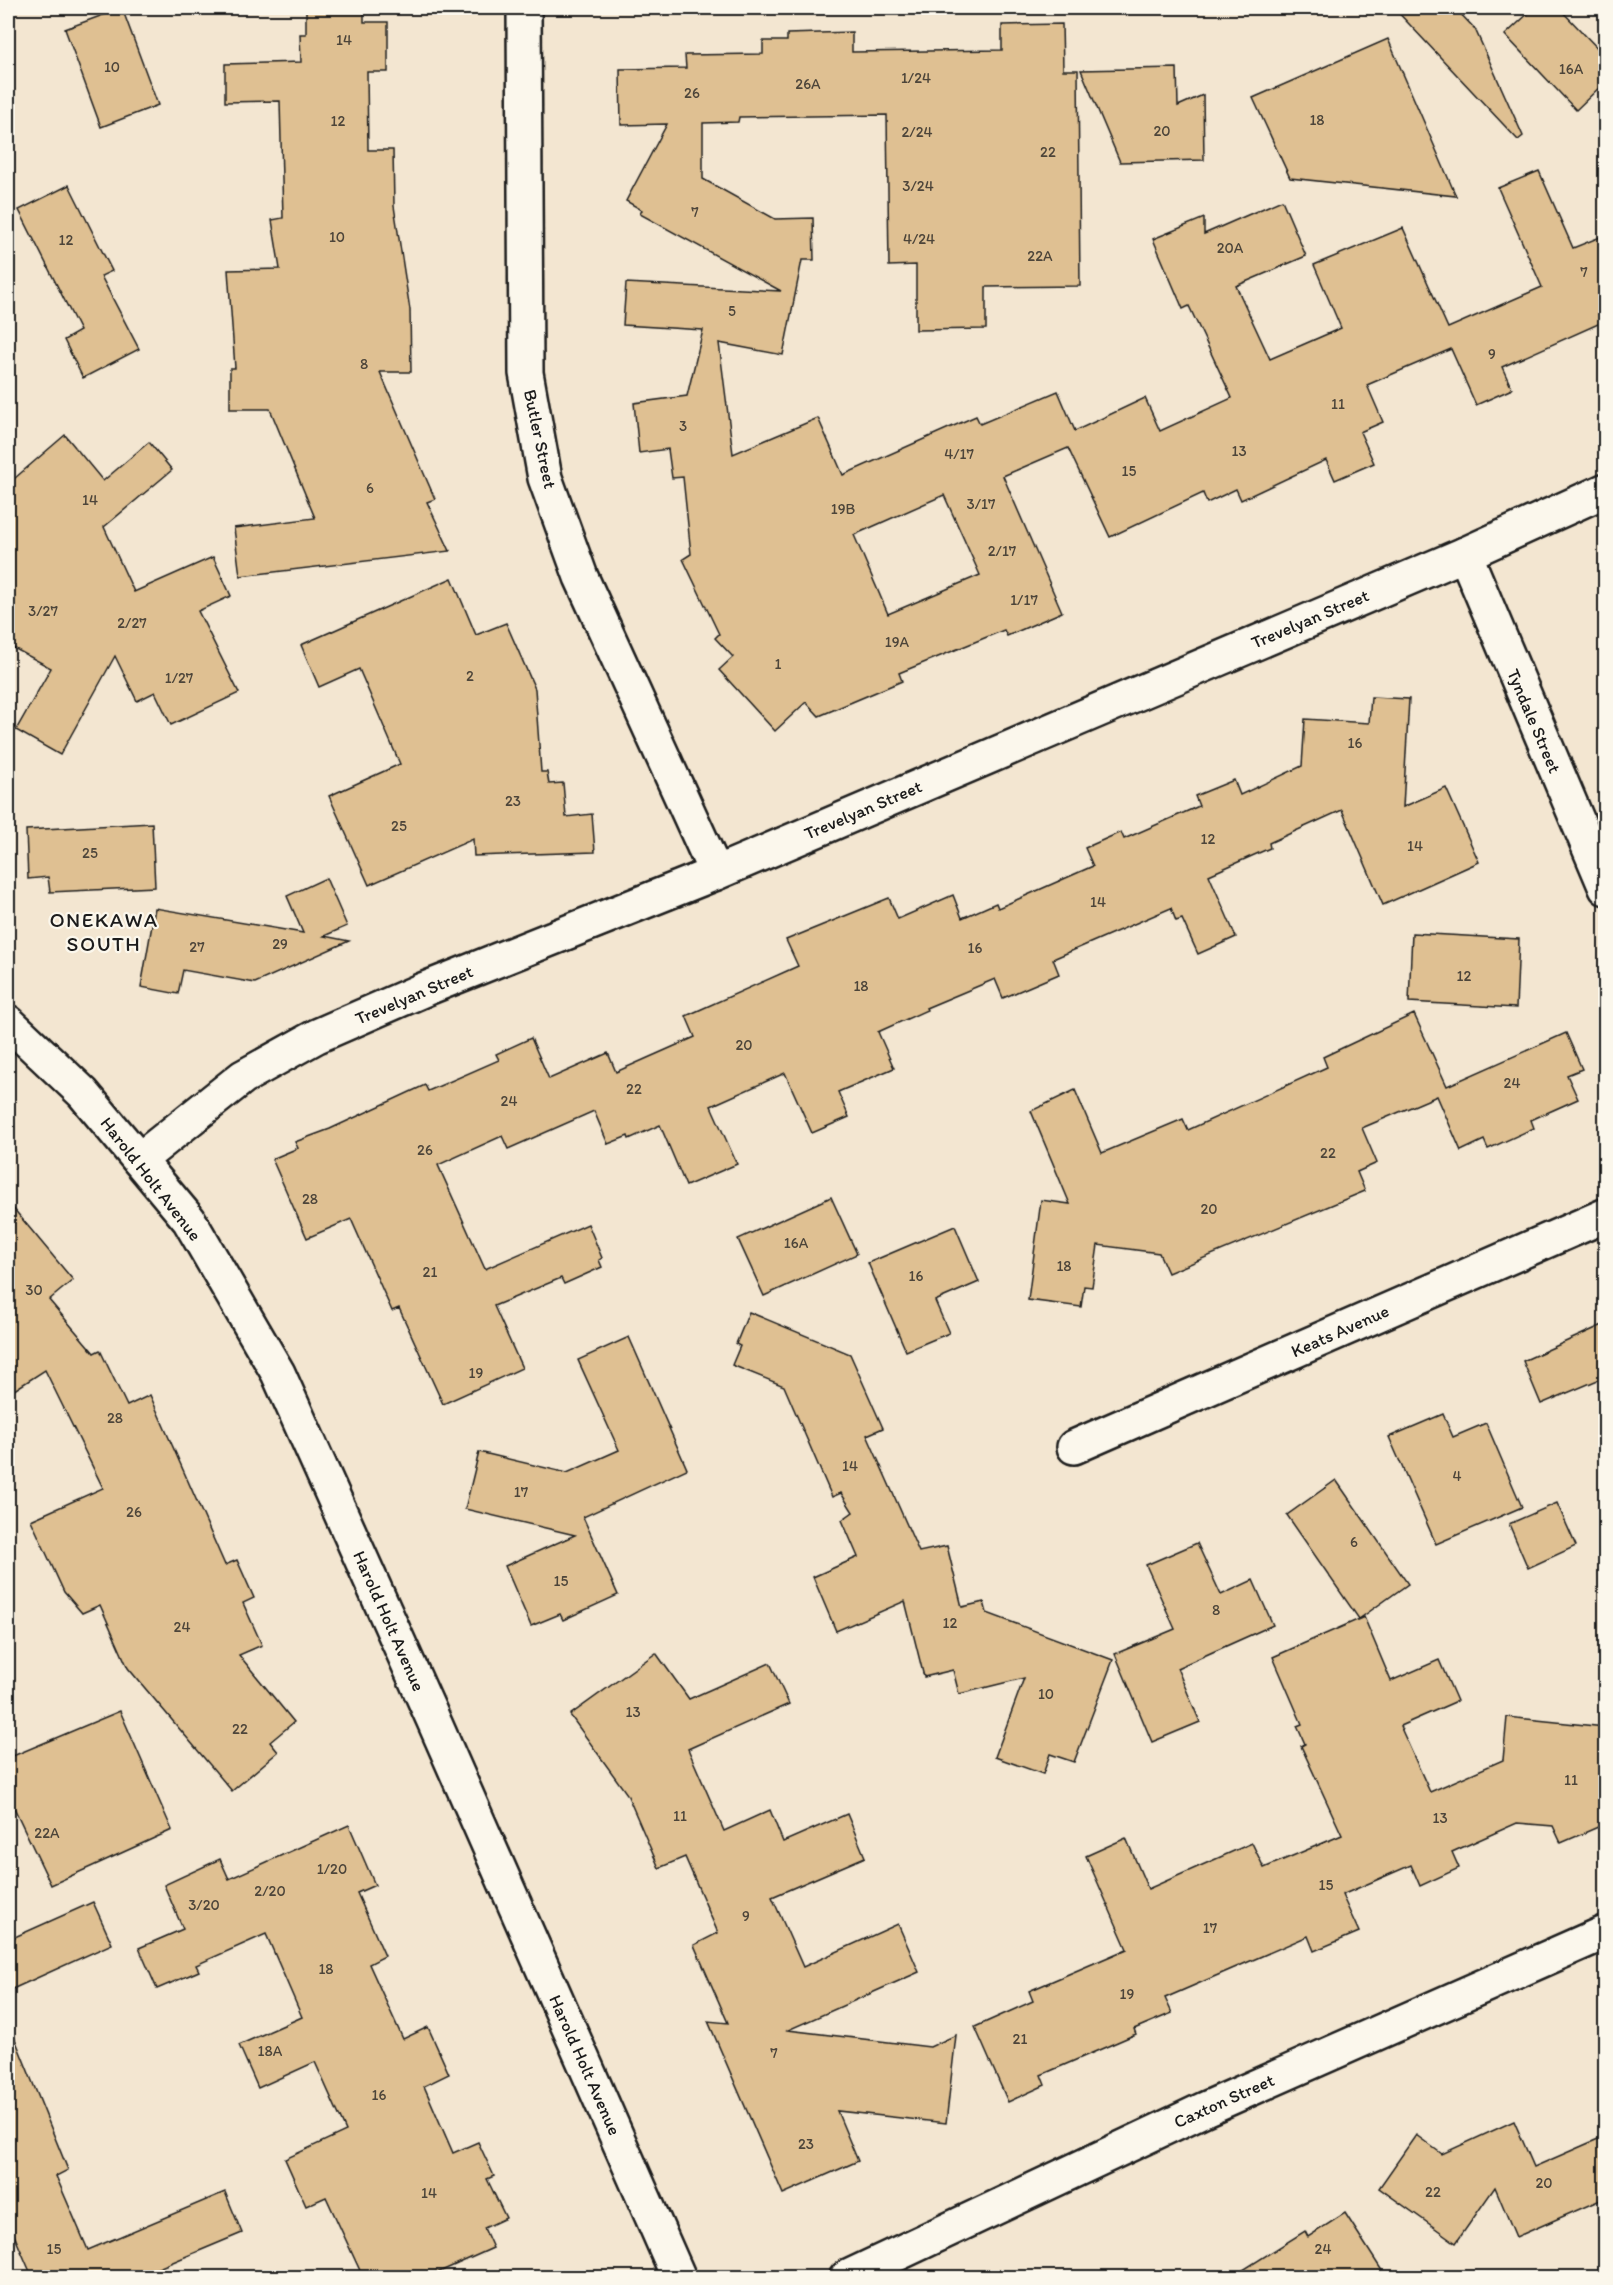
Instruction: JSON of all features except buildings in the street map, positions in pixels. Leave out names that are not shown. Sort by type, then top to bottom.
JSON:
[{"type":"street","name":"Butler Street","points":[[524,8],[526,373],[545,477],[580,577],[716,873]]},
{"type":"street","name":"Trevelyan Street","points":[[139,1160],[243,1077],[317,1036],[425,989],[716,873],[1465,554],[1605,490]]},
{"type":"street","name":"Tyndale Street","points":[[1465,554],[1605,888]]},
{"type":"street","name":"Harold Holt Avenue","points":[[8,1022],[83,1094],[189,1220],[278,1372],[679,2277]]},
{"type":"street","name":"Keats Avenue","points":[[1074,1447],[1605,1215]]},
{"type":"street","name":"Caxton Street","points":[[846,2277],[1205,2109],[1605,1932]]},
{"type":"district","name":"ONEKAWA SOUTH","points":[[104,931]]}]
